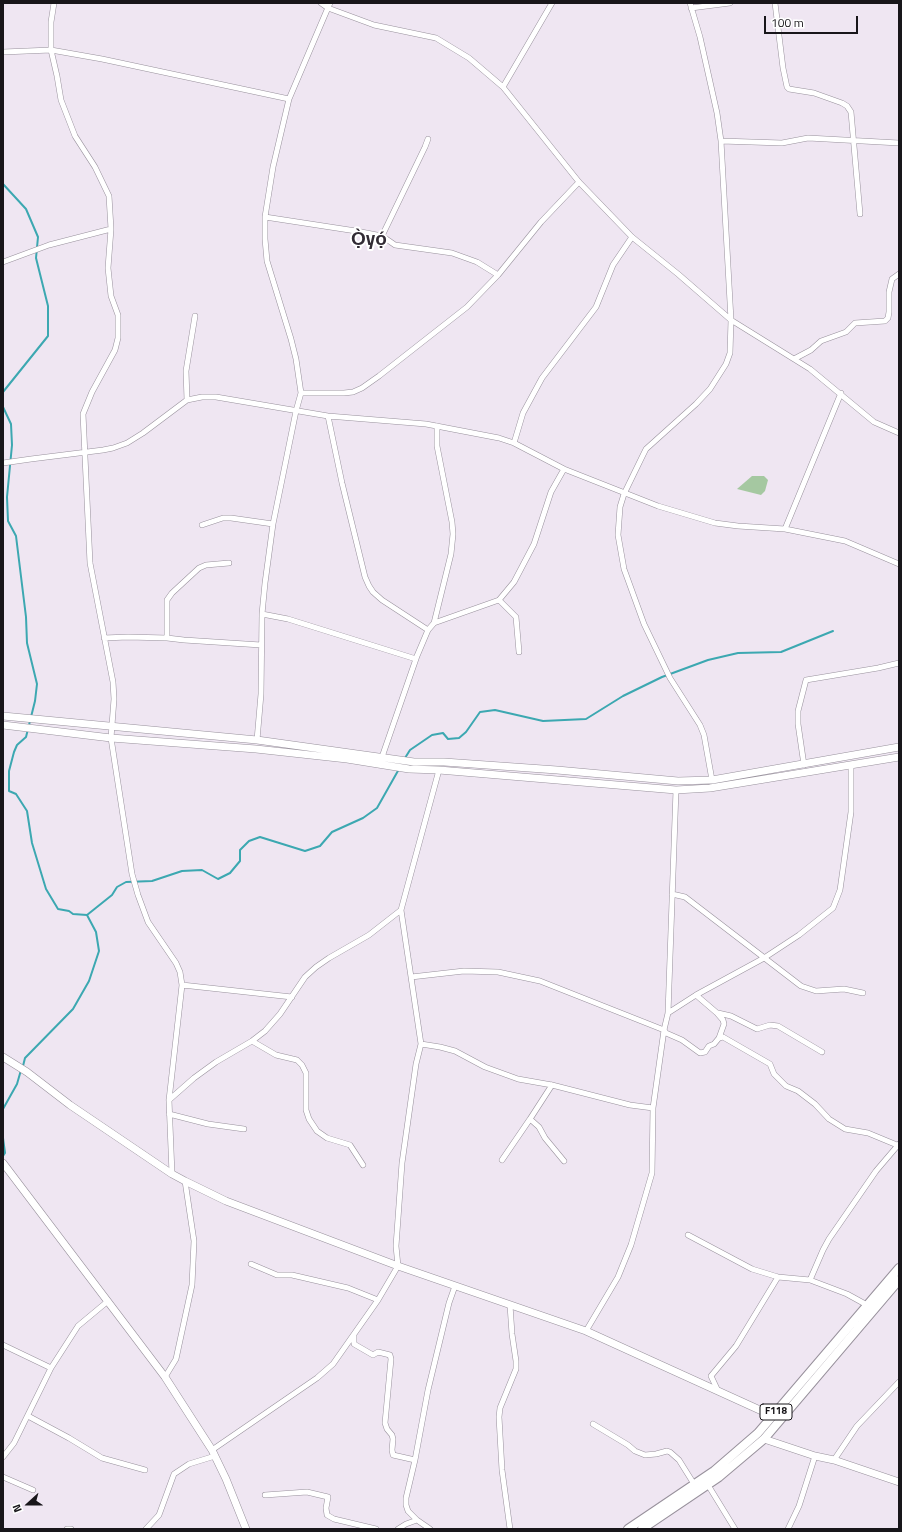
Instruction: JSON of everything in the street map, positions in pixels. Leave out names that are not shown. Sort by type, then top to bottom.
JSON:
[{"type":"main road","points":[[6,716],[45,721],[257,740],[409,769],[439,770],[676,790],[710,788],[899,757]]},
{"type":"main road","points":[[6,726],[111,738],[347,756],[382,757],[414,762],[444,762],[557,770],[678,781],[712,780],[804,765],[899,747]]},
{"type":"main road","points":[[556,780],[557,770]]},
{"type":"main road","points":[[3,1057],[27,1072],[70,1105],[185,1182],[226,1201],[398,1266],[586,1331],[773,1416]]},
{"type":"main road","points":[[4,1164],[165,1377],[213,1453],[246,1529]]},
{"type":"main road","name":"F118","points":[[628,1529],[714,1471],[758,1433],[899,1268]]},
{"type":"main road","name":"F118","points":[[642,1529],[719,1477],[764,1439],[899,1280]]},
{"type":"main road","points":[[764,1439],[815,1456],[834,1460],[899,1482]]},
{"type":"street","points":[[54,3],[51,22],[51,50],[61,100],[75,136],[95,167],[109,196],[111,228],[108,268],[111,296],[118,315],[118,338],[115,350],[92,392],[83,414],[90,563],[113,682],[114,699],[111,738],[132,874],[148,922],[176,963],[180,972],[182,985],[169,1100],[172,1174]]},
{"type":"street","points":[[321,3],[329,5],[374,25],[436,38],[470,58],[503,87],[579,182],[632,237],[731,320],[810,369],[841,393],[874,422],[899,433]]},
{"type":"street","points":[[503,87],[552,3]]},
{"type":"street","points":[[712,780],[706,745],[700,725],[670,678],[644,624],[624,569],[618,535],[620,507],[624,494],[646,449],[696,404],[710,389],[726,364],[730,352],[731,320],[720,141],[716,113],[700,37],[690,6],[730,3]]},
{"type":"street","points":[[774,3],[787,87],[790,89],[814,93],[842,103],[847,106],[852,118],[860,214]]},
{"type":"street","points":[[257,740],[261,694],[262,614],[273,524],[296,411],[302,393],[292,339],[267,261],[265,218],[273,167],[289,99],[329,5]]},
{"type":"street","points":[[3,52],[51,50],[116,62],[289,99]]},
{"type":"street","points":[[720,141],[782,143],[808,138],[899,144]]},
{"type":"street","points":[[382,236],[428,139]]},
{"type":"street","points":[[302,393],[352,392],[362,388],[379,376],[467,307],[498,275],[541,222],[579,182]]},
{"type":"street","points":[[265,218],[356,230],[382,236],[395,245],[452,253],[477,262],[498,275]]},
{"type":"street","points":[[3,262],[49,245],[111,228]]},
{"type":"street","points":[[514,443],[524,413],[542,378],[596,307],[613,265],[632,237]]},
{"type":"street","points":[[794,359],[811,350],[821,341],[846,332],[855,323],[885,321],[888,318],[889,292],[892,279],[899,274]]},
{"type":"street","points":[[187,400],[186,371],[195,316]]},
{"type":"street","points":[[785,529],[841,393]]},
{"type":"street","points":[[3,463],[31,458],[103,450],[127,443],[187,400],[202,397],[216,397],[328,416],[426,424],[499,438],[514,443],[564,469],[624,494],[658,506],[716,523],[785,529],[845,541],[899,564]]},
{"type":"street","points":[[328,416],[342,483],[367,582],[373,592],[382,600],[428,630]]},
{"type":"street","points":[[382,757],[416,659],[428,630],[434,623],[451,554],[452,522],[437,446],[437,426]]},
{"type":"street","points":[[434,623],[499,600],[514,582],[534,544],[551,492],[564,469]]},
{"type":"street","points":[[202,524],[223,518],[231,518],[273,524]]},
{"type":"street","points":[[167,638],[167,600],[172,593],[200,568],[206,565],[229,563]]},
{"type":"street","points":[[499,600],[516,617],[519,652]]},
{"type":"street","points":[[262,614],[288,619],[416,659]]},
{"type":"street","points":[[104,638],[167,638],[262,645]]},
{"type":"street","points":[[804,765],[798,724],[798,711],[806,680],[878,668],[899,662]]},
{"type":"street","points":[[668,1013],[696,995],[764,958],[833,908],[840,890],[851,812],[851,765]]},
{"type":"street","points":[[146,1529],[159,1515],[174,1474],[189,1464],[213,1453],[318,1378],[333,1364],[378,1300],[398,1266],[396,1246],[402,1163],[416,1064],[421,1044],[401,910],[439,770]]},
{"type":"street","points":[[586,1331],[618,1277],[642,1212],[652,1173],[653,1108],[664,1030],[668,1013],[676,790]]},
{"type":"street","points":[[672,894],[685,896],[801,986],[816,991],[844,989],[863,993]]},
{"type":"street","points":[[169,1100],[194,1078],[216,1062],[252,1041],[265,1031],[280,1014],[305,977],[329,958],[369,935],[401,910]]},
{"type":"street","points":[[411,977],[464,971],[498,972],[540,980],[664,1030],[666,1033],[682,1040],[700,1052],[705,1052],[709,1046],[714,1044],[720,1038],[724,1024],[718,1013],[696,995]]},
{"type":"street","points":[[182,985],[292,997]]},
{"type":"street","points":[[718,1013],[731,1016],[758,1029],[770,1025],[778,1026],[822,1052]]},
{"type":"street","points":[[720,1038],[723,1037],[770,1064],[774,1074],[786,1086],[798,1091],[815,1104],[829,1119],[845,1129],[868,1133],[898,1144],[876,1171],[829,1239],[810,1280]]},
{"type":"street","points":[[252,1041],[276,1055],[296,1060],[302,1065],[306,1073],[306,1110],[308,1119],[316,1131],[327,1138],[350,1145],[363,1165]]},
{"type":"street","points":[[421,1044],[455,1051],[485,1067],[518,1079],[552,1085],[630,1105],[653,1108]]},
{"type":"street","points":[[502,1160],[552,1085]]},
{"type":"street","points":[[169,1114],[208,1124],[244,1129]]},
{"type":"street","points":[[530,1119],[540,1127],[545,1138],[564,1161]]},
{"type":"street","points":[[165,1377],[176,1358],[192,1285],[194,1241],[185,1182]]},
{"type":"street","points":[[688,1235],[742,1264],[778,1277],[810,1280],[847,1294],[867,1305]]},
{"type":"street","points":[[251,1264],[277,1275],[292,1275],[348,1288],[378,1300]]},
{"type":"street","points":[[718,1391],[711,1376],[736,1346],[778,1277]]},
{"type":"street","points":[[430,1529],[417,1520],[406,1506],[406,1498],[415,1460],[428,1390],[447,1310],[455,1286]]},
{"type":"street","points":[[3,1457],[14,1443],[51,1368],[78,1326],[108,1300]]},
{"type":"street","points":[[510,1305],[516,1369],[500,1408],[499,1417],[502,1470],[510,1529]]},
{"type":"street","points":[[354,1336],[354,1344],[367,1352],[373,1355],[378,1352],[390,1355],[391,1359],[385,1423],[387,1429],[392,1435],[392,1450],[394,1455],[415,1460]]},
{"type":"street","points":[[3,1346],[51,1368]]},
{"type":"street","points":[[834,1460],[857,1426],[899,1382]]},
{"type":"street","points":[[28,1416],[102,1458],[145,1470]]},
{"type":"street","points":[[593,1424],[628,1445],[635,1451],[644,1455],[667,1451],[670,1452],[679,1460],[694,1484]]},
{"type":"street","points":[[788,1529],[799,1506],[815,1456]]},
{"type":"street","points":[[3,1477],[33,1490]]},
{"type":"street","points":[[708,1485],[735,1529]]},
{"type":"street","points":[[265,1495],[307,1492],[328,1497],[326,1508],[327,1515],[334,1519],[376,1529]]},
{"type":"street","points":[[398,1529],[417,1520]]},
{"type":"green space","points":[[752,476],[764,476],[768,480],[765,491],[761,495],[737,489]]},
{"type":"waterway","points":[[3,184],[26,209],[38,237],[36,258],[48,306],[48,336],[3,392]]},
{"type":"waterway","points":[[3,407],[11,424],[12,445],[7,497],[8,521],[16,536],[26,617],[27,643],[37,684],[35,701],[26,737],[17,745],[9,771],[9,791],[16,794],[27,811],[32,843],[46,889],[58,909],[69,911],[73,914],[87,915],[96,932],[99,951],[89,981],[73,1009],[25,1058],[23,1066]]},
{"type":"waterway","points":[[405,758],[410,750],[432,735],[443,733],[448,739],[459,738],[466,732],[480,712],[495,710],[543,721],[586,719],[623,696],[662,677],[708,660],[738,653],[781,652],[833,631]]},
{"type":"waterway","points":[[87,915],[112,895],[117,887],[126,882],[152,881],[182,871],[202,870],[218,879],[230,873],[240,861],[240,850],[249,841],[260,837],[305,851],[320,846],[332,832],[363,818],[377,808],[399,769]]},
{"type":"waterway","points":[[3,1109],[17,1084],[21,1070]]},
{"type":"waterway","points":[[3,1138],[5,1153],[3,1156]]},
{"type":"district","name":"Ọ̀yọ́","points":[[369,240]]}]
